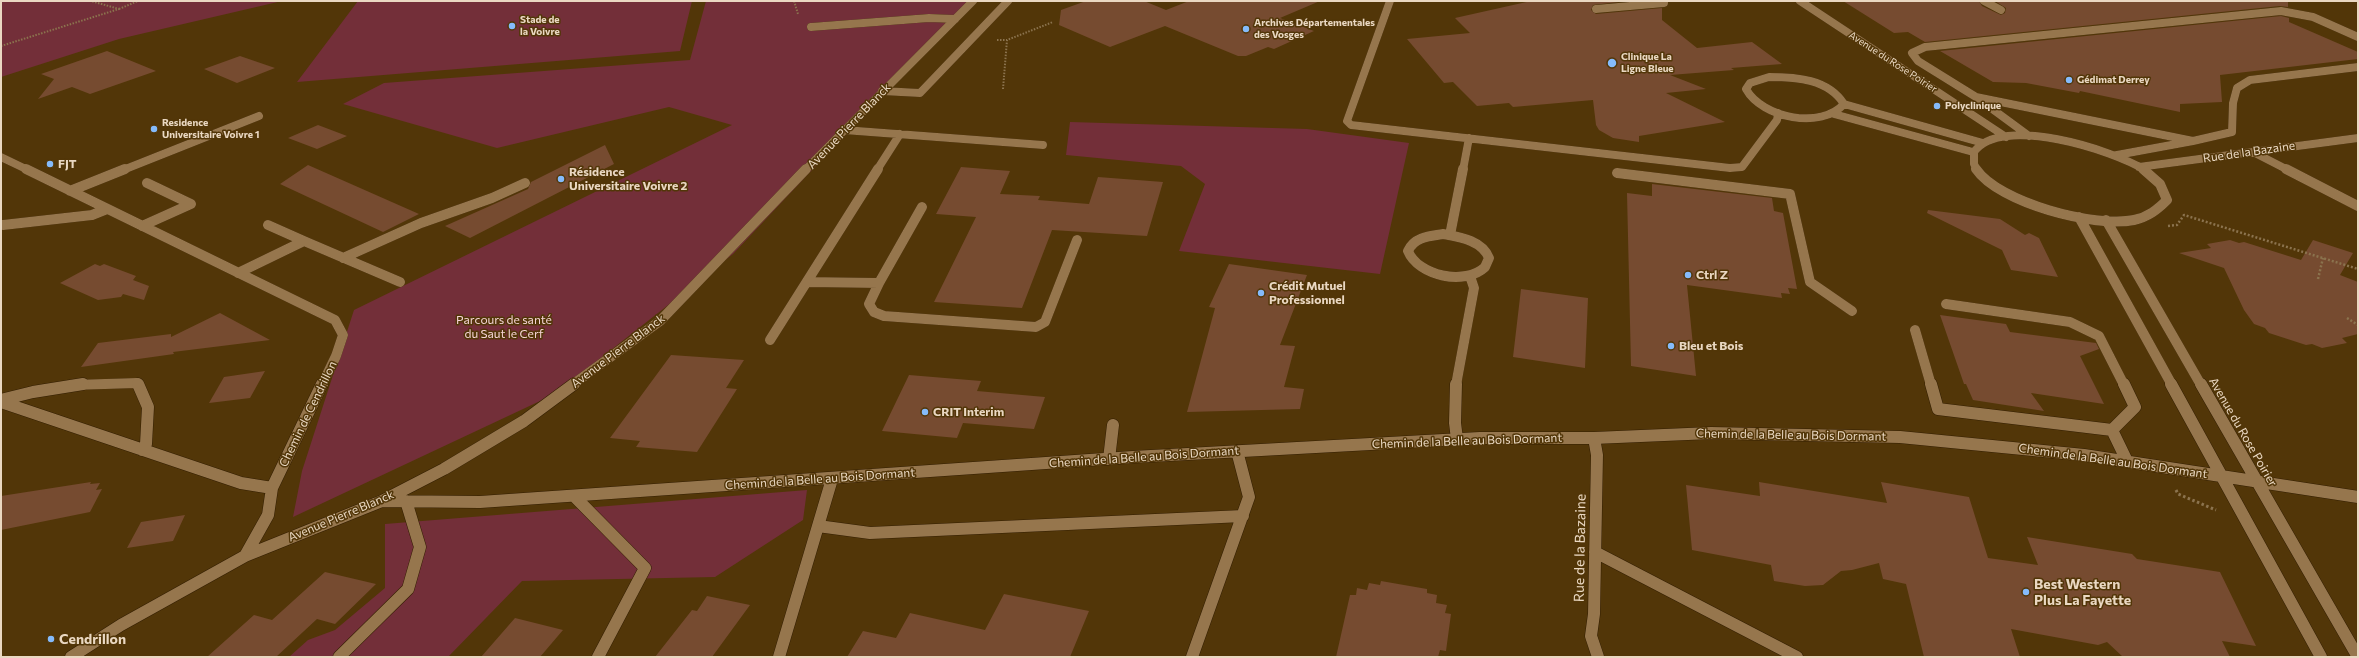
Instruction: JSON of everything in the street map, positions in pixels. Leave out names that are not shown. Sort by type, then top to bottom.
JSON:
[{"type":"street","name":"Avenue Pierre Blanck","points":[[245,556],[382,501],[444,470],[524,421],[660,321],[844,130],[973,1]]},
{"type":"street","points":[[882,92],[920,93],[1008,1]]},
{"type":"street","points":[[1390,1],[1347,121],[1351,125],[1730,168],[1742,167],[1777,120],[1778,113]]},
{"type":"street","points":[[1596,9],[1664,4],[1664,1]]},
{"type":"street","name":"Avenue du Rose Poirier","points":[[1800,1],[2006,137]]},
{"type":"street","points":[[1984,1],[2000,10]]},
{"type":"street","points":[[2030,136],[1976,97],[1918,62],[1912,53],[1925,47],[2281,11],[2313,17],[2358,37]]},
{"type":"street","points":[[811,27],[928,18],[955,20]]},
{"type":"street","points":[[2117,155],[2232,132],[2233,103],[2237,88],[2250,80],[2358,67]]},
{"type":"street","points":[[1844,104],[1841,110],[1834,114],[1809,118],[1778,113],[1754,102],[1747,95],[1746,89],[1750,84],[1769,78],[1798,79],[1826,87],[1841,98],[1844,104],[1983,143]]},
{"type":"street","points":[[1976,97],[2193,141]]},
{"type":"street","points":[[1834,114],[1973,152]]},
{"type":"street","points":[[70,191],[259,116]]},
{"type":"street","points":[[844,130],[1043,145]]},
{"type":"street","points":[[770,340],[900,134]]},
{"type":"street","points":[[2030,136],[2074,142],[2117,155],[2139,167],[2155,178],[2165,190],[2167,200],[2162,210],[2150,216],[2137,219],[2106,220],[2079,217],[2046,209],[2004,193],[1987,182],[1976,171],[1972,161],[1973,152],[1983,143],[2006,137],[2030,136]]},
{"type":"street","points":[[1450,235],[1469,138]]},
{"type":"street","name":"Rue de la Bazaine","points":[[2139,167],[2358,138]]},
{"type":"street","points":[[2254,152],[2358,206]]},
{"type":"street","name":"Chemin de Cendrillon","points":[[1,157],[335,320],[343,335],[336,356],[272,488],[268,515],[245,556]]},
{"type":"street","points":[[1617,173],[1790,194],[1810,282],[1852,311]]},
{"type":"street","points":[[142,226],[191,204],[147,183]]},
{"type":"street","points":[[343,258],[421,223],[492,198],[525,183]]},
{"type":"street","points":[[922,207],[879,283],[869,304],[874,312],[884,316],[1036,327],[1045,322],[1077,240]]},
{"type":"street","points":[[2,225],[92,215],[107,209]]},
{"type":"street","points":[[2079,217],[2321,657]]},
{"type":"street","name":"Avenue du Rose Poirier","points":[[2106,220],[2358,657]]},
{"type":"street","points":[[268,225],[400,282]]},
{"type":"street","points":[[1431,235],[1450,235],[1468,239],[1485,251],[1488,258],[1487,265],[1480,271],[1470,276],[1451,277],[1431,274],[1420,269],[1408,256],[1408,249],[1412,242],[1420,238],[1431,235]]},
{"type":"street","points":[[238,272],[304,241]]},
{"type":"street","points":[[1457,439],[1454,428],[1459,370],[1474,288],[1470,276]]},
{"type":"street","points":[[807,282],[879,283]]},
{"type":"street","points":[[1946,304],[2070,322],[2099,336],[2135,407],[2112,430]]},
{"type":"street","points":[[1915,330],[1938,409],[2112,430]]},
{"type":"street","points":[[1,401],[22,394],[114,381],[137,383],[148,407],[146,444],[142,450]]},
{"type":"street","points":[[1,401],[241,483],[272,488]]},
{"type":"street","points":[[1109,458],[1113,425]]},
{"type":"street","points":[[2112,430],[2127,461]]},
{"type":"street","name":"Chemin de la Belle au Bois Dormant","points":[[382,501],[480,502],[1109,458],[1457,439],[1594,438],[1711,433],[1900,437],[2084,455],[2358,496]]},
{"type":"street","name":"Rue de la Bazaine","points":[[1594,438],[1597,455],[1595,552],[1591,636],[1598,657]]},
{"type":"street","points":[[1192,657],[1250,497],[1237,451]]},
{"type":"street","points":[[779,657],[832,478]]},
{"type":"street","points":[[574,496],[645,568],[598,657]]},
{"type":"street","points":[[339,657],[408,590],[420,547],[406,501]]},
{"type":"street","points":[[818,526],[870,533],[1243,516]]},
{"type":"street","points":[[1595,552],[1797,657]]},
{"type":"street","points":[[71,657],[121,625],[245,556]]},
{"type":"path","points":[[91,1],[119,8]]},
{"type":"path","points":[[1,46],[138,1]]},
{"type":"path","points":[[1003,89],[1007,40],[1053,22]]},
{"type":"path","points":[[2162,227],[2177,225],[2184,215],[2358,269]]},
{"type":"path","points":[[2318,279],[2323,258]]},
{"type":"path","points":[[2347,318],[2358,325]]},
{"type":"green space","points":[[1,1],[282,1],[119,39],[1,77]]},
{"type":"green space","name":"Stade de la Voivre","points":[[358,1],[692,1],[680,51],[297,82]]},
{"type":"green space","name":"Parcours de santé du Saut le Cerf","points":[[706,1],[971,1],[733,254],[555,394],[293,517],[302,471],[354,310],[732,125],[669,107],[497,148],[343,104],[384,83],[690,60]]},
{"type":"green space","points":[[1070,122],[1307,129],[1409,143],[1380,274],[1179,251],[1205,184],[1181,166],[1066,155]]},
{"type":"green space","points":[[807,490],[803,520],[715,577],[522,581],[448,657],[289,657],[308,640],[335,630],[385,588],[385,524]]},
{"type":"building","name":"Archives Départementales des Vosges","points":[[1086,1],[1144,1],[1166,10],[1189,1],[1320,1],[1280,18],[1314,31],[1274,49],[1268,47],[1246,56],[1238,56],[1165,26],[1110,47],[1059,25],[1061,10]]},
{"type":"building","points":[[1531,1],[1627,1],[1593,5],[1591,10],[1596,14],[1662,8],[1662,20],[1697,48],[1752,42],[1782,64],[1731,68],[1734,70],[1670,75],[1706,89],[1666,93],[1725,122],[1639,136],[1639,142],[1613,138],[1599,130],[1596,125],[1593,100],[1513,107],[1509,103],[1477,106],[1453,82],[1444,83],[1407,39],[1470,33],[1455,18]]},
{"type":"building","points":[[1843,1],[1979,1],[1982,6],[2001,15],[2005,13],[2006,8],[1995,1],[2288,1],[2288,7],[2280,6],[1925,42],[1908,32],[1894,33]]},
{"type":"building","points":[[2281,16],[2289,18],[2289,22],[2358,52],[2358,59],[2220,75],[2222,102],[2180,104],[2180,112],[2080,91],[2079,93],[2026,83],[1993,82],[1940,51]]},
{"type":"building","points":[[107,51],[156,71],[90,94],[72,87],[38,99],[54,79],[41,74]]},
{"type":"building","points":[[240,56],[275,68],[237,83],[204,69]]},
{"type":"building","points":[[318,125],[347,136],[317,149],[288,138]]},
{"type":"building","name":"Résidence Universitaire Voivre 2","points":[[605,145],[614,164],[470,238],[445,226],[528,189],[531,182]]},
{"type":"building","points":[[308,165],[419,214],[383,232],[280,184]]},
{"type":"building","points":[[961,167],[1010,171],[1000,194],[1040,196],[1038,200],[1089,204],[1098,177],[1163,182],[1147,236],[1052,230],[1022,308],[934,302],[976,217],[936,214]]},
{"type":"building","points":[[1652,184],[1772,198],[1774,211],[1783,213],[1797,289],[1788,288],[1790,294],[1781,293],[1782,298],[1687,285],[1696,376],[1631,366],[1627,193],[1652,196]]},
{"type":"building","points":[[1928,210],[2000,219],[2025,235],[2029,233],[2039,238],[2058,277],[2011,270],[2002,250],[1927,213]]},
{"type":"building","points":[[2230,240],[2239,243],[2244,242],[2301,260],[2313,240],[2353,253],[2340,275],[2358,282],[2358,334],[2342,338],[2347,343],[2322,348],[2312,344],[2306,345],[2269,333],[2265,328],[2254,324],[2244,310],[2224,268],[2179,253],[2211,248],[2207,244]]},
{"type":"building","points":[[95,264],[100,266],[104,264],[136,276],[133,280],[149,286],[144,300],[123,294],[121,297],[98,300],[60,283]]},
{"type":"building","points":[[1229,264],[1307,275],[1280,345],[1295,346],[1284,387],[1304,389],[1300,409],[1187,412],[1215,308],[1209,307]]},
{"type":"building","points":[[1521,289],[1588,298],[1585,368],[1513,357]]},
{"type":"building","points":[[220,313],[270,340],[173,352],[174,354],[81,367],[98,343],[171,334],[171,337]]},
{"type":"building","points":[[1940,315],[2006,324],[2010,332],[2096,343],[2099,349],[2080,356],[2104,404],[2031,393],[2044,411],[1973,400],[1966,384],[1964,384]]},
{"type":"building","points":[[671,355],[744,360],[726,388],[737,389],[697,452],[636,447],[640,441],[610,438]]},
{"type":"building","points":[[265,371],[250,398],[209,403],[224,377]]},
{"type":"building","points":[[909,375],[981,381],[977,391],[1045,397],[1034,429],[963,423],[957,438],[882,431]]},
{"type":"building","points":[[91,482],[90,484],[100,483],[96,490],[102,489],[90,512],[1,530],[1,496]]},
{"type":"building","points":[[1759,482],[1887,503],[1881,482],[1969,497],[1988,558],[2038,565],[2027,537],[2132,554],[2137,559],[2220,572],[2256,646],[2222,641],[2230,657],[2123,657],[2107,642],[2098,645],[2011,629],[2020,657],[1924,657],[1906,584],[1883,579],[1879,563],[1852,570],[1841,571],[1823,585],[1805,586],[1774,581],[1771,565],[1692,550],[1686,485],[1760,496]]},
{"type":"building","points":[[185,515],[173,541],[127,548],[141,522]]},
{"type":"building","points":[[325,572],[376,584],[335,624],[317,619],[276,657],[207,657],[254,615],[272,620]]},
{"type":"building","points":[[1381,581],[1427,589],[1427,593],[1437,595],[1436,603],[1447,605],[1445,613],[1451,614],[1446,651],[1440,650],[1438,657],[1336,657],[1350,595],[1356,595],[1357,588],[1367,590],[1369,583],[1380,585]]},
{"type":"building","points":[[1004,594],[1089,611],[1070,657],[847,657],[863,631],[896,638],[910,613],[985,630]]},
{"type":"building","points":[[707,596],[750,605],[712,657],[655,657],[692,610],[697,611]]},
{"type":"building","points":[[515,618],[563,630],[540,657],[481,657]]},
{"type":"place","name":"Stade de la Voivre","points":[[512,26]]},
{"type":"place","name":"Archives Départementales des Vosges","points":[[1246,29]]},
{"type":"place","name":"Clinique La Ligne Bleue","points":[[1612,63]]},
{"type":"place","name":"Gédimat Derrey","points":[[2069,80]]},
{"type":"place","name":"Polyclinique","points":[[1937,106]]},
{"type":"place","name":"Residence Universitaire Voivre 1","points":[[154,129]]},
{"type":"place","name":"FJT","points":[[50,164]]},
{"type":"place","name":"Résidence Universitaire Voivre 2","points":[[561,179]]},
{"type":"place","name":"Ctrl Z","points":[[1688,275]]},
{"type":"place","name":"Crédit Mutuel Professionnel","points":[[1261,293]]},
{"type":"place","name":"Bleu et Bois","points":[[1671,346]]},
{"type":"place","name":"CRIT Interim","points":[[925,412]]},
{"type":"place","name":"Best Western Plus La Fayette","points":[[2026,592]]},
{"type":"place","name":"Cendrillon","points":[[51,639]]}]
